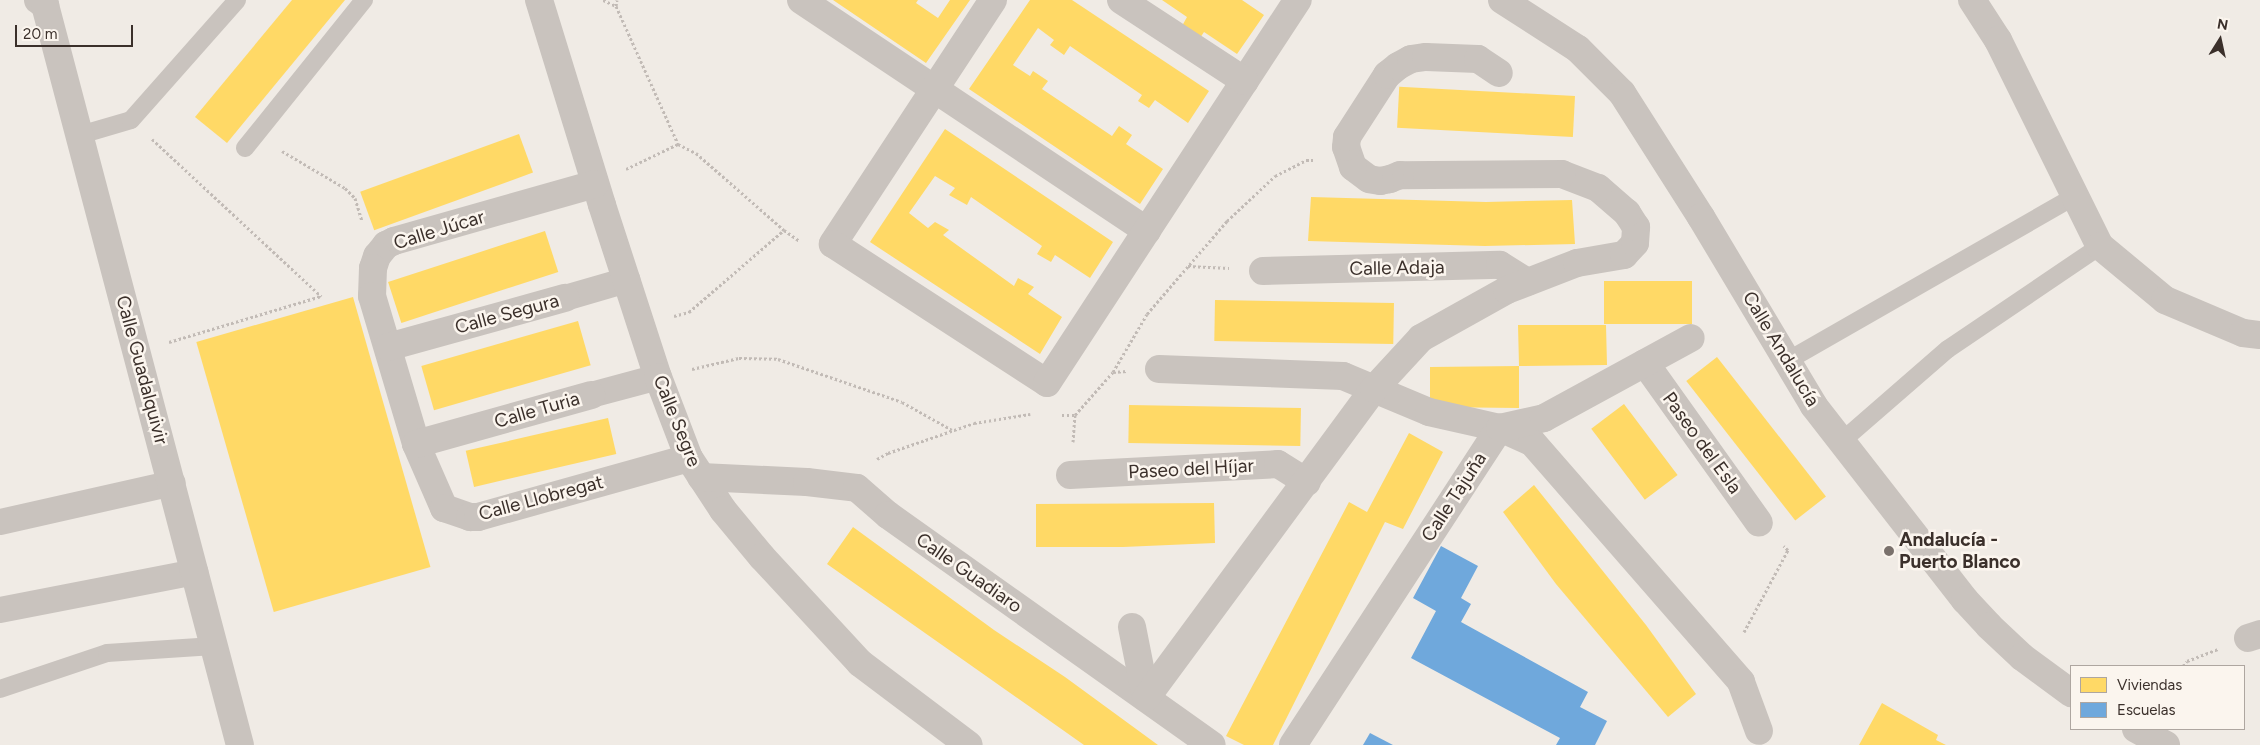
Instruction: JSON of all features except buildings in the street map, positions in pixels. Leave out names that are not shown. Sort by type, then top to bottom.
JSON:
[{"type":"street","name":"Calle Guadalquivir","points":[[38,0],[45,5],[240,745]]},
{"type":"street","name":"Calle Segre","points":[[539,0],[658,377],[695,468],[723,510],[762,557],[860,662],[969,745]]},
{"type":"street","points":[[801,0],[1146,231]]},
{"type":"street","points":[[993,0],[833,244],[1047,383],[1298,0]]},
{"type":"street","points":[[1121,0],[1245,80]]},
{"type":"street","name":"Calle Andalucía","points":[[1502,0],[1578,49],[1622,93],[1701,217],[1814,406],[1965,600],[2022,657],[2070,692]]},
{"type":"street","points":[[1972,0],[1998,40],[2100,246],[2165,300],[2243,333],[2260,335]]},
{"type":"street","points":[[1146,698],[1374,389],[1421,338],[1507,290],[1577,263],[1624,255],[1635,243],[1636,227],[1633,220],[1598,188],[1562,174],[1400,174],[1390,180],[1380,181],[1369,179],[1353,167],[1346,147],[1347,137],[1387,75],[1412,59],[1426,57],[1478,59],[1499,73]]},
{"type":"street","name":"Calle Júcar","points":[[388,347],[372,296],[373,268],[377,256],[386,245],[394,241],[596,184]]},
{"type":"street","name":"Calle Adaja","points":[[1263,271],[1500,266],[1527,282]]},
{"type":"street","name":"Calle Segura","points":[[388,347],[627,280]]},
{"type":"street","points":[[1500,428],[1544,418],[1691,338]]},
{"type":"street","name":"Calle Llobregat","points":[[388,347],[416,444],[438,500],[444,508],[470,517],[478,517],[695,468]]},
{"type":"street","name":"Paseo del Esla","points":[[1644,363],[1759,523]]},
{"type":"street","points":[[1159,369],[1343,376],[1429,412],[1500,428],[1532,442],[1741,682],[1759,730]]},
{"type":"street","name":"Calle Turia","points":[[416,444],[658,377]]},
{"type":"street","name":"Calle Tajuña","points":[[1293,745],[1500,428]]},
{"type":"street","name":"Paseo del Híjar","points":[[1070,475],[1278,464],[1307,482]]},
{"type":"street","name":"Calle Guadiaro","points":[[695,468],[857,488],[888,515],[1212,745]]},
{"type":"street","points":[[0,522],[172,483]]},
{"type":"street","points":[[0,610],[195,572]]},
{"type":"street","points":[[1132,627],[1146,698]]},
{"type":"street","points":[[2138,730],[2166,745]]},
{"type":"lane","points":[[80,135],[131,120],[237,0]]},
{"type":"lane","points":[[245,148],[364,0]]},
{"type":"lane","points":[[1787,361],[2075,196]]},
{"type":"lane","points":[[1842,441],[1948,349],[2100,246]]},
{"type":"lane","points":[[0,689],[107,653],[214,646]]},
{"type":"path","points":[[603,0],[616,6]]},
{"type":"path","points":[[617,0],[616,6],[678,144],[696,153],[784,230],[803,242],[833,244]]},
{"type":"path","points":[[131,120],[321,296],[137,352]]},
{"type":"path","points":[[257,133],[273,146],[350,193],[355,198],[371,252],[377,256]]},
{"type":"path","points":[[596,184],[678,144]]},
{"type":"path","points":[[641,325],[689,312],[784,230]]},
{"type":"path","points":[[1188,266],[1263,271]]},
{"type":"path","points":[[658,377],[740,358],[778,359],[902,402],[953,430]]},
{"type":"path","points":[[1726,666],[1788,550],[1759,523]]},
{"type":"place","name":"Andalucía - Puerto Blanco","points":[[1889,551]]}]
